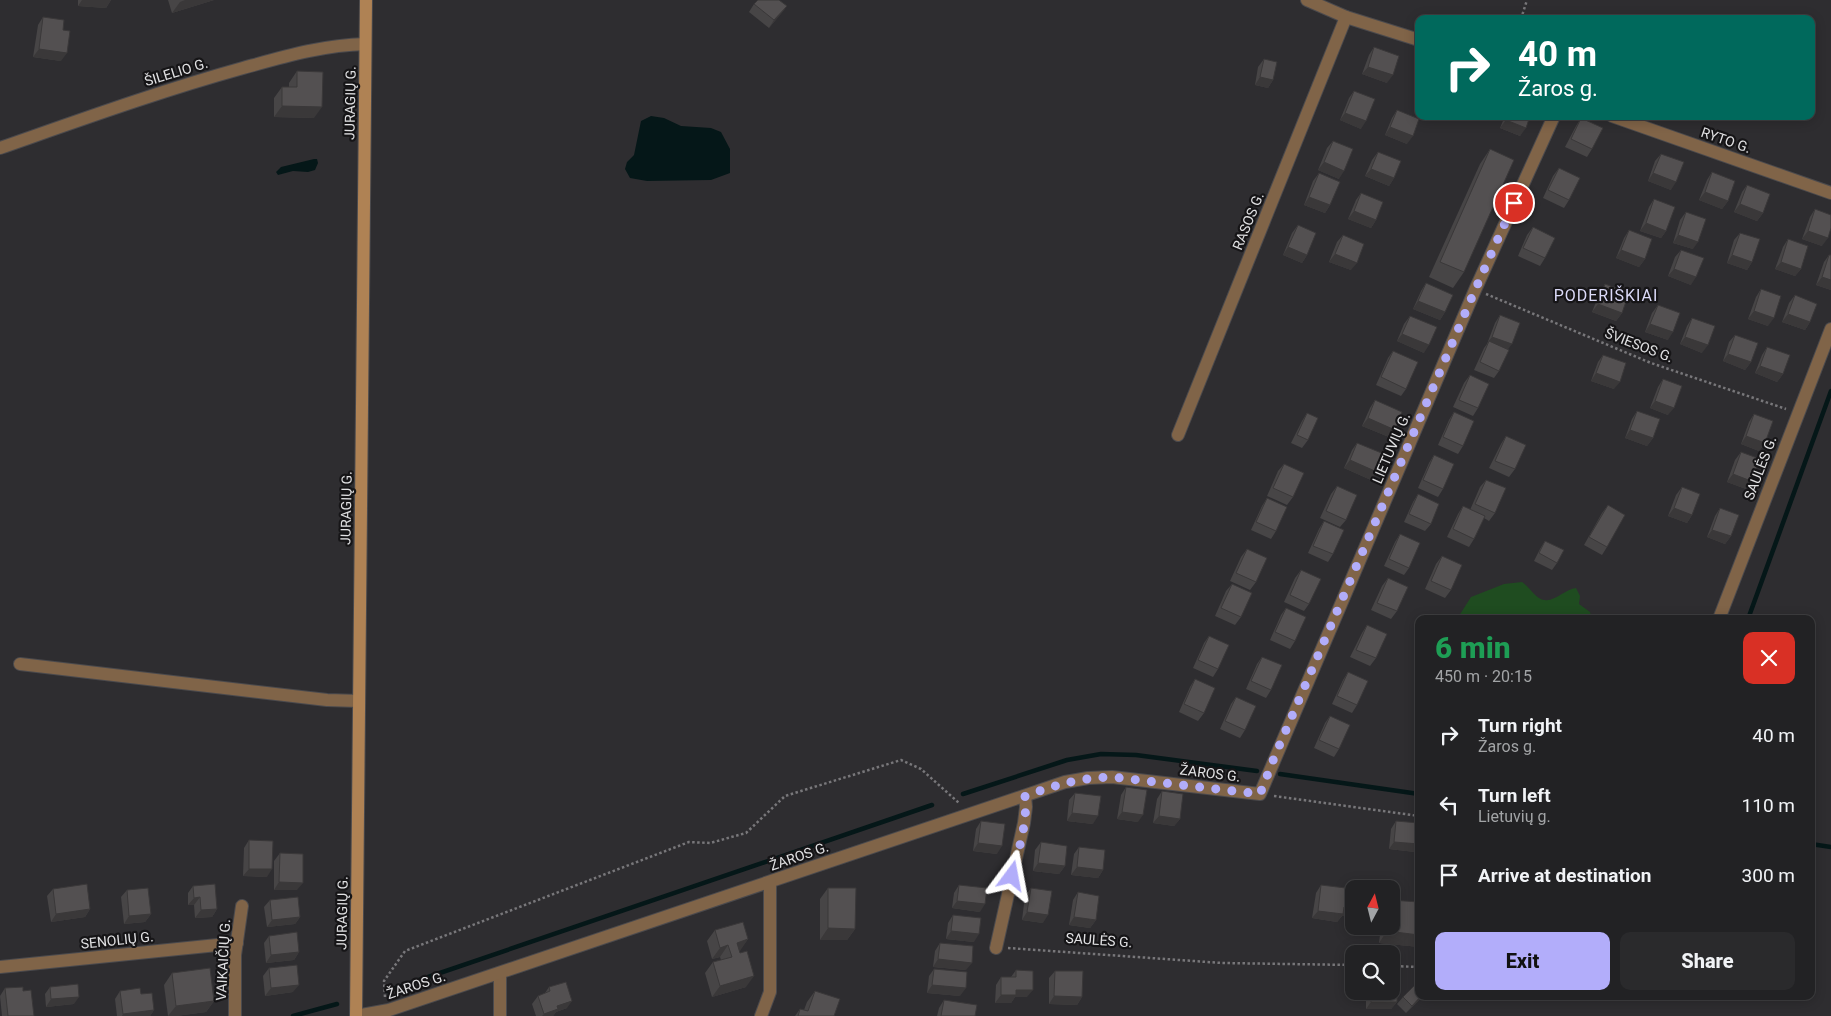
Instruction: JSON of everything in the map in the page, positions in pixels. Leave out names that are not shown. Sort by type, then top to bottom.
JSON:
[{"type":"main road","name":"JURAGIŲ G.","points":[[356,1016],[366,0]]},
{"type":"street","points":[[1307,0],[1346,17],[1415,39]]},
{"type":"street","name":"RASOS G.","points":[[1178,435],[1346,17]]},
{"type":"street","name":"ŠILELIO G.","points":[[0,148],[183,84],[327,47],[366,44]]},
{"type":"street","name":"LIETUVIŲ G.","points":[[1260,794],[1475,290],[1552,120]]},
{"type":"street","name":"RYTO G.","points":[[1624,120],[1831,192]]},
{"type":"street","name":"SAULĖS G.","points":[[1721,615],[1831,329]]},
{"type":"street","points":[[20,664],[327,700],[359,701]]},
{"type":"street","name":"ŽAROS G.","points":[[356,1016],[386,1011],[1065,782],[1088,778],[1112,777],[1260,794]]},
{"type":"street","points":[[996,948],[1024,823],[1025,796]]},
{"type":"street","points":[[761,1016],[770,992],[770,882]]},
{"type":"street","name":"VAIKAIČIŲ G.","points":[[235,1016],[237,943],[242,906]]},
{"type":"street","name":"SENOLIŲ G.","points":[[0,967],[237,943]]},
{"type":"street","points":[[500,973],[500,1016]]},
{"type":"path","points":[[1522,15],[1526,0]]},
{"type":"path","name":"ŠVIESOS G.","points":[[1475,290],[1651,362],[1798,413]]},
{"type":"path","points":[[386,1011],[384,981],[405,951],[689,842],[710,843],[746,833],[785,796],[901,760],[921,769],[972,814]]},
{"type":"path","points":[[1260,794],[1415,815]]},
{"type":"path","name":"SAULĖS G.","points":[[996,948],[1222,963],[1345,965]]},
{"type":"path","points":[[1400,966],[1415,967]]},
{"type":"green space","points":[[1522,582],[1537,597],[1544,600],[1553,599],[1576,588],[1580,596],[1579,604],[1590,612],[1591,615],[1460,615],[1471,597],[1504,584]]},
{"type":"shaded area","points":[[651,116],[664,118],[681,126],[711,128],[721,132],[730,149],[730,173],[711,180],[647,181],[630,178],[625,169],[627,162],[634,155],[641,121]]},
{"type":"shaded area","points":[[317,159],[318,163],[315,170],[308,172],[293,171],[278,175],[276,172],[281,167]]},
{"type":"building","points":[[758,0],[779,0],[787,6],[774,20],[754,4]]},
{"type":"building","points":[[43,17],[64,20],[63,30],[70,31],[67,53],[39,49]]},
{"type":"building","points":[[1374,47],[1399,56],[1393,75],[1368,67]]},
{"type":"building","points":[[1264,59],[1277,62],[1273,80],[1260,77]]},
{"type":"building","points":[[297,71],[323,72],[322,107],[282,106],[282,87],[297,87]]},
{"type":"building","points":[[1354,91],[1375,99],[1366,121],[1345,113]]},
{"type":"building","points":[[1397,110],[1415,117],[1415,120],[1419,120],[1413,136],[1390,127]]},
{"type":"building","points":[[1506,120],[1529,120],[1526,128]]},
{"type":"building","points":[[1580,120],[1585,120],[1603,128],[1592,149],[1571,139]]},
{"type":"building","points":[[1333,141],[1353,149],[1344,171],[1324,162]]},
{"type":"building","points":[[1490,149],[1514,160],[1464,272],[1440,262]]},
{"type":"building","points":[[1378,152],[1401,161],[1394,178],[1371,169]]},
{"type":"building","points":[[1661,154],[1684,162],[1676,182],[1653,173]]},
{"type":"building","points":[[1559,168],[1580,178],[1569,200],[1548,190]]},
{"type":"building","points":[[1712,172],[1735,181],[1728,201],[1705,192]]},
{"type":"building","points":[[1319,173],[1340,182],[1330,205],[1309,197]]},
{"type":"building","points":[[1747,185],[1770,194],[1763,213],[1740,204]]},
{"type":"building","points":[[1361,193],[1383,202],[1376,220],[1354,211]]},
{"type":"building","points":[[1654,199],[1675,207],[1666,231],[1646,223]]},
{"type":"building","points":[[1815,209],[1831,215],[1831,228],[1828,238],[1808,231]]},
{"type":"building","points":[[1686,212],[1706,219],[1698,242],[1678,235]]},
{"type":"building","points":[[1298,225],[1316,233],[1307,255],[1288,247]]},
{"type":"building","points":[[1533,227],[1555,238],[1545,258],[1523,248]]},
{"type":"building","points":[[1629,230],[1652,239],[1645,259],[1621,250]]},
{"type":"building","points":[[1740,233],[1760,239],[1752,262],[1732,255]]},
{"type":"building","points":[[1343,235],[1364,244],[1357,263],[1335,254]]},
{"type":"building","points":[[1788,239],[1808,246],[1801,269],[1781,262]]},
{"type":"building","points":[[1681,250],[1704,258],[1696,277],[1674,269]]},
{"type":"building","points":[[1829,255],[1831,255],[1831,280],[1822,277]]},
{"type":"building","points":[[1426,283],[1453,295],[1445,312],[1418,301]]},
{"type":"building","points":[[1605,284],[1629,293],[1622,313],[1598,304]]},
{"type":"building","points":[[1761,289],[1781,296],[1774,318],[1754,311]]},
{"type":"building","points":[[1795,295],[1817,304],[1810,322],[1788,314]]},
{"type":"building","points":[[1658,305],[1680,313],[1673,332],[1650,324]]},
{"type":"building","points":[[1500,315],[1520,323],[1512,344],[1492,337]]},
{"type":"building","points":[[1410,316],[1437,327],[1429,345],[1402,334]]},
{"type":"building","points":[[1692,318],[1715,326],[1708,345],[1685,337]]},
{"type":"building","points":[[1735,335],[1758,343],[1751,362],[1728,354]]},
{"type":"building","points":[[1489,341],[1509,350],[1499,371],[1480,362]]},
{"type":"building","points":[[1767,347],[1790,355],[1783,374],[1760,366]]},
{"type":"building","points":[[1393,351],[1418,362],[1406,389],[1381,377]]},
{"type":"building","points":[[1603,355],[1626,363],[1620,382],[1596,373]]},
{"type":"building","points":[[1470,375],[1489,384],[1478,408],[1459,400]]},
{"type":"building","points":[[1663,379],[1682,386],[1674,408],[1655,401]]},
{"type":"building","points":[[1375,400],[1402,412],[1395,430],[1368,418]]},
{"type":"building","points":[[1637,411],[1660,419],[1653,438],[1630,430]]},
{"type":"building","points":[[1454,412],[1474,421],[1463,446],[1443,437]]},
{"type":"building","points":[[1307,413],[1318,418],[1308,440],[1297,435]]},
{"type":"building","points":[[1754,414],[1773,421],[1765,443],[1746,436]]},
{"type":"building","points":[[1506,436],[1526,445],[1515,469],[1495,461]]},
{"type":"building","points":[[1357,443],[1384,454],[1377,472],[1350,460]]},
{"type":"building","points":[[1741,452],[1760,459],[1751,481],[1733,474]]},
{"type":"building","points":[[1434,455],[1454,464],[1443,489],[1423,480]]},
{"type":"building","points":[[1284,464],[1304,473],[1293,497],[1273,488]]},
{"type":"building","points":[[1486,480],[1506,488],[1495,513],[1475,504]]},
{"type":"building","points":[[1337,486],[1357,495],[1346,520],[1326,511]]},
{"type":"building","points":[[1682,487],[1700,494],[1692,515],[1674,508]]},
{"type":"building","points":[[1418,494],[1439,504],[1431,524],[1409,514]]},
{"type":"building","points":[[1267,498],[1287,507],[1276,531],[1256,522]]},
{"type":"building","points":[[1608,505],[1625,515],[1607,547],[1589,537]]},
{"type":"building","points":[[1463,506],[1485,516],[1474,539],[1453,529]]},
{"type":"building","points":[[1720,508],[1739,515],[1731,536],[1712,530]]},
{"type":"building","points":[[1324,521],[1344,530],[1333,554],[1313,546]]},
{"type":"building","points":[[1400,534],[1420,543],[1409,568],[1389,559]]},
{"type":"building","points":[[1545,541],[1564,550],[1557,563],[1539,553]]},
{"type":"building","points":[[1247,549],[1267,558],[1256,582],[1236,573]]},
{"type":"building","points":[[1442,556],[1462,565],[1451,590],[1431,581]]},
{"type":"building","points":[[1301,570],[1321,579],[1309,604],[1290,595]]},
{"type":"building","points":[[1388,578],[1408,587],[1397,611],[1377,603]]},
{"type":"building","points":[[1232,584],[1252,593],[1241,617],[1221,608]]},
{"type":"building","points":[[1286,608],[1306,617],[1295,641],[1275,632]]},
{"type":"building","points":[[1367,625],[1387,634],[1376,658],[1356,650]]},
{"type":"building","points":[[1209,636],[1229,645],[1218,669],[1198,660]]},
{"type":"building","points":[[1262,657],[1282,665],[1271,690],[1251,681]]},
{"type":"building","points":[[1348,672],[1368,681],[1357,705],[1337,696]]},
{"type":"building","points":[[1195,679],[1215,688],[1204,713],[1184,704]]},
{"type":"building","points":[[1236,697],[1256,706],[1245,730],[1225,721]]},
{"type":"building","points":[[1330,716],[1350,725],[1339,749],[1319,740]]},
{"type":"building","points":[[1126,787],[1147,790],[1143,815],[1122,812]]},
{"type":"building","points":[[1162,791],[1183,794],[1180,819],[1159,816]]},
{"type":"building","points":[[1075,793],[1101,796],[1098,816],[1072,813]]},
{"type":"building","points":[[981,821],[1005,824],[1002,846],[978,843]]},
{"type":"building","points":[[1396,821],[1415,823],[1415,844],[1394,842]]},
{"type":"building","points":[[249,840],[273,841],[272,869],[249,869]]},
{"type":"building","points":[[1041,842],[1067,846],[1065,866],[1038,863]]},
{"type":"building","points":[[1079,847],[1105,850],[1103,870],[1077,867]]},
{"type":"building","points":[[280,853],[303,854],[303,883],[279,882]]},
{"type":"building","points":[[87,884],[90,909],[56,914],[53,889]]},
{"type":"building","points":[[215,884],[217,909],[201,910],[200,897],[194,898],[193,886]]},
{"type":"building","points":[[959,885],[987,888],[985,904],[957,901]]},
{"type":"building","points":[[1321,885],[1345,888],[1343,914],[1318,911]]},
{"type":"building","points":[[148,888],[151,914],[129,916],[127,890]]},
{"type":"building","points":[[828,888],[856,888],[855,929],[828,928]]},
{"type":"building","points":[[1031,888],[1052,891],[1048,915],[1027,912]]},
{"type":"building","points":[[1078,892],[1099,896],[1096,920],[1074,917]]},
{"type":"building","points":[[298,897],[300,917],[272,920],[270,900]]},
{"type":"building","points":[[1400,901],[1415,902],[1415,934],[1400,933]]},
{"type":"building","points":[[953,915],[981,918],[979,934],[951,931]]},
{"type":"building","points":[[743,922],[748,939],[737,943],[740,953],[747,951],[754,976],[720,986],[713,962],[732,957],[728,945],[720,948],[715,930]]},
{"type":"building","points":[[297,932],[299,952],[271,955],[269,936]]},
{"type":"building","points":[[940,943],[973,946],[972,963],[938,959]]},
{"type":"building","points":[[297,965],[299,985],[271,988],[269,968]]},
{"type":"building","points":[[210,968],[214,1001],[176,1006],[172,973]]},
{"type":"building","points":[[934,969],[967,972],[966,988],[932,985]]},
{"type":"building","points":[[1016,970],[1033,971],[1033,990],[1016,990],[1016,995],[1001,995],[1001,977],[1016,977]]},
{"type":"building","points":[[1055,971],[1083,971],[1082,997],[1054,996]]},
{"type":"building","points":[[566,982],[572,1001],[557,1006],[558,1009],[544,1014],[538,996],[550,991],[549,987]]},
{"type":"building","points":[[78,984],[79,997],[51,999],[50,987]]},
{"type":"building","points":[[1415,985],[1415,1000],[1417,1000],[1412,1006],[1403,997]]},
{"type":"building","points":[[23,987],[23,991],[31,990],[34,1016],[8,1016],[5,988]]},
{"type":"building","points":[[140,988],[141,994],[152,993],[154,1010],[123,1014],[120,991]]},
{"type":"building","points":[[815,991],[840,999],[834,1016],[798,1016],[800,1009],[808,1011]]},
{"type":"building","points":[[944,1000],[977,1005],[975,1016],[941,1016]]},
{"type":"building","points":[[1371,1000],[1397,1000],[1397,1002],[1371,1002]]},
{"type":"waterway","points":[[1749,615],[1831,391]]},
{"type":"waterway","points":[[963,794],[1067,760],[1101,754],[1136,755],[1257,771]]},
{"type":"waterway","points":[[1280,774],[1415,793]]},
{"type":"waterway","points":[[387,991],[932,805]]},
{"type":"waterway","points":[[1815,845],[1831,847]]},
{"type":"waterway","points":[[293,1016],[337,1004]]},
{"type":"district","name":"PODERIŠKIAI","points":[[1606,295]]},
{"type":"route","points":[[1012,876],[1024,823],[1025,796],[1065,782],[1088,778],[1112,777],[1260,794],[1514,203]]}]
